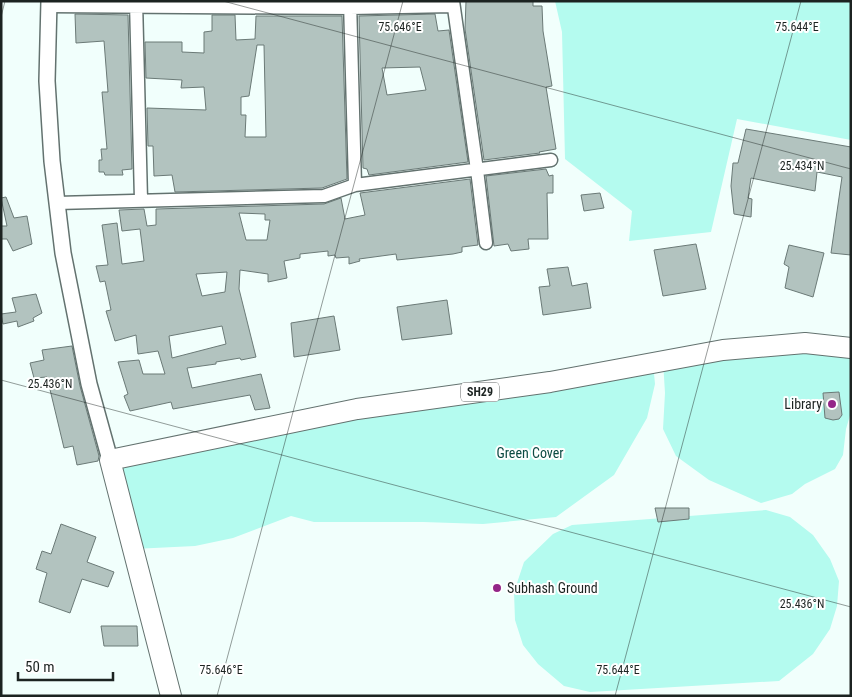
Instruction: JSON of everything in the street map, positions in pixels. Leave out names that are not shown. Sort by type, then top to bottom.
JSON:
[{"type":"main road","name":"SH29","points":[[110,460],[357,410],[550,382],[723,350],[805,343],[851,348]]},
{"type":"main road","points":[[110,460],[171,696]]},
{"type":"street","points":[[110,460],[89,384],[63,254],[52,160],[47,81],[49,3],[453,4],[478,170],[486,243]]},
{"type":"street","points":[[136,4],[141,200]]},
{"type":"street","points":[[350,4],[355,185]]},
{"type":"street","points":[[57,203],[324,196],[355,185],[551,160]]},
{"type":"green space","points":[[555,1],[851,1],[851,140],[737,119],[711,232],[629,241],[632,211],[565,159],[562,32]]},
{"type":"green space","points":[[851,348],[851,412],[846,429],[843,455],[835,469],[805,484],[792,494],[761,503],[709,480],[676,456],[663,429],[665,393],[663,361]]},
{"type":"green space","name":"Green Cover","points":[[653,363],[655,384],[647,418],[614,475],[556,517],[483,524],[314,522],[291,516],[233,538],[195,546],[133,549],[110,460]]},
{"type":"green space","points":[[766,510],[790,517],[813,535],[830,559],[839,581],[837,606],[830,629],[813,654],[779,681],[590,692],[564,686],[538,664],[523,645],[515,620],[514,592],[524,562],[553,534],[572,525]]},
{"type":"building","points":[[466,1],[533,1],[533,6],[542,6],[543,31],[552,86],[546,87],[556,149],[540,153],[484,160],[465,29]]},
{"type":"building","points":[[75,14],[128,15],[132,169],[122,170],[123,175],[105,175],[104,172],[99,172],[99,160],[102,160],[101,149],[107,149],[102,92],[108,92],[104,41],[76,43]]},
{"type":"building","points":[[435,14],[438,31],[449,30],[468,162],[369,175],[367,169],[363,168],[359,16]],"holes":[[[420,67],[426,90],[387,95],[382,68]]]},
{"type":"building","points":[[212,15],[235,15],[236,40],[255,39],[256,16],[342,16],[347,179],[322,188],[175,192],[172,175],[154,176],[153,146],[148,146],[147,108],[206,110],[204,87],[181,88],[182,80],[146,78],[145,42],[182,42],[182,52],[204,53],[204,32],[212,31]],"holes":[[[257,45],[264,45],[266,137],[245,137],[246,115],[241,115],[241,97],[249,96]]]},
{"type":"building","points":[[746,129],[851,147],[851,255],[831,253],[842,177],[817,172],[815,191],[751,178],[748,198],[752,199],[751,217],[734,214],[731,186],[733,163],[738,163]]},
{"type":"building","points":[[546,169],[549,176],[553,175],[553,193],[547,193],[548,239],[528,239],[529,249],[511,251],[508,244],[494,246],[486,176]]},
{"type":"building","points":[[470,179],[478,245],[462,247],[462,252],[453,254],[397,260],[396,254],[359,259],[360,261],[349,264],[349,257],[336,258],[335,255],[328,256],[328,251],[300,254],[300,258],[284,261],[287,278],[268,282],[268,274],[240,270],[239,289],[256,357],[241,360],[240,358],[187,368],[192,388],[261,374],[270,408],[255,410],[250,395],[173,409],[171,402],[130,411],[124,396],[128,394],[118,362],[139,360],[143,374],[165,374],[158,351],[138,354],[136,335],[115,341],[106,311],[111,310],[105,281],[100,282],[96,266],[108,265],[102,225],[117,223],[122,264],[144,261],[140,229],[122,231],[119,210],[144,209],[147,226],[156,225],[156,209],[324,204],[341,198],[345,219],[365,215],[360,193]],"holes":[[[239,213],[265,214],[265,220],[270,220],[267,240],[246,240]],[[227,272],[225,292],[202,296],[196,274]],[[222,326],[226,344],[172,358],[169,336]]]},
{"type":"building","points":[[600,193],[604,208],[584,211],[581,195]]},
{"type":"building","points":[[6,197],[14,218],[27,216],[32,244],[13,251],[7,239],[1,239],[1,226],[7,226],[1,198]]},
{"type":"building","points":[[696,244],[706,289],[663,296],[654,250]]},
{"type":"building","points":[[789,245],[824,253],[813,297],[785,288],[789,267],[784,264]]},
{"type":"building","points":[[568,267],[572,286],[587,283],[591,308],[543,315],[539,287],[550,286],[547,269]]},
{"type":"building","points":[[36,294],[42,313],[33,318],[34,321],[18,327],[17,321],[3,324],[1,314],[16,312],[12,298]]},
{"type":"building","points":[[447,300],[452,334],[402,340],[397,307]]},
{"type":"building","points":[[334,316],[340,350],[294,357],[291,323]]},
{"type":"building","points":[[72,346],[80,386],[99,456],[98,461],[77,465],[73,446],[64,448],[47,377],[34,378],[30,363],[44,360],[42,350]]},
{"type":"building","name":"Library","points":[[839,392],[842,415],[839,419],[825,418],[823,393]]},
{"type":"building","points":[[655,508],[689,508],[689,519],[658,522]]},
{"type":"building","points":[[61,524],[96,537],[87,562],[114,572],[108,587],[82,579],[70,613],[39,602],[47,573],[36,569],[42,551],[51,554]]},
{"type":"building","points":[[101,626],[137,626],[138,646],[104,646]]},
{"type":"place","name":"Library","points":[[832,404]]},
{"type":"place","name":"Subhash Ground","points":[[497,588]]}]
